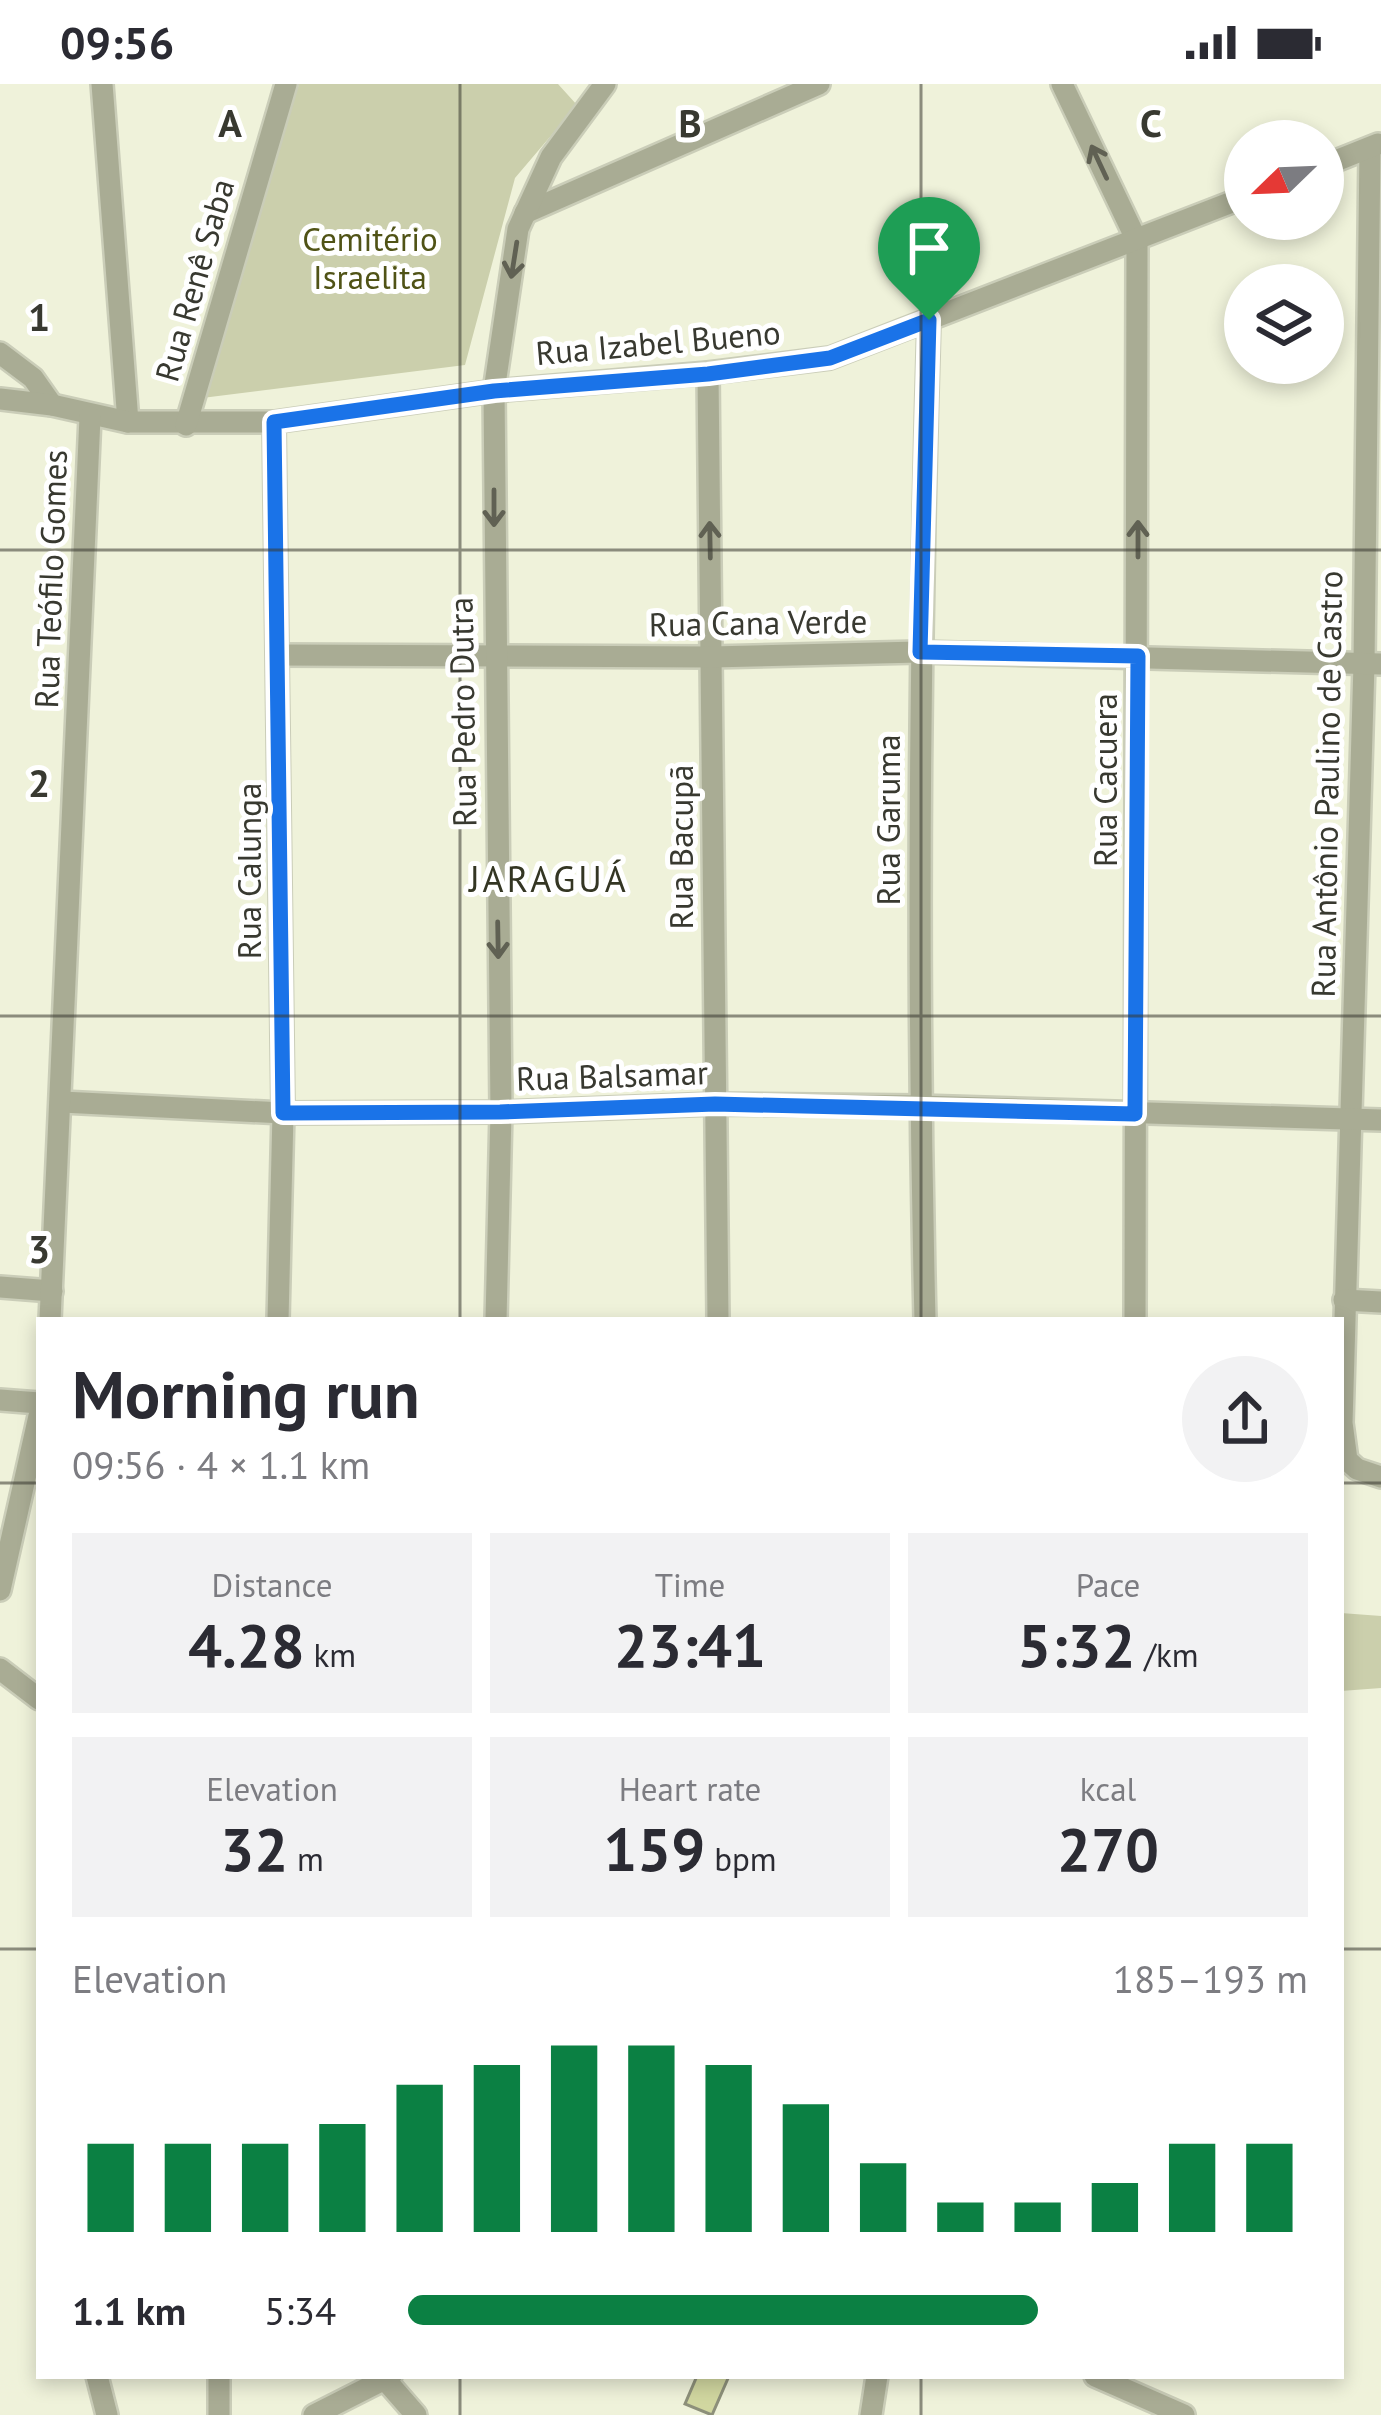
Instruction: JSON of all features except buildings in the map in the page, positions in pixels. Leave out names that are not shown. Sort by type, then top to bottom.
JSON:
[{"type":"street","points":[[102,84],[128,422]]},
{"type":"street","name":"Rua Renê Saba","points":[[187,425],[286,84]]},
{"type":"street","points":[[525,213],[819,84]]},
{"type":"street","points":[[1062,84],[1137,241]]},
{"type":"street","name":"Rua Pedro Dutra","points":[[496,1317],[500,1112],[494,391],[518,229],[551,157],[592,89]]},
{"type":"street","points":[[1344,158],[1375,145]]},
{"type":"street","name":"Rua Antônio Paulino de Castro","points":[[1344,1317],[1348,1119],[1370,892],[1375,145]]},
{"type":"street","name":"Rua Izabel Bueno","points":[[0,399],[128,422],[274,422],[494,391],[708,374],[830,358],[1224,206]]},
{"type":"street","name":"Rua Cacuera","points":[[1135,1317],[1137,241]]},
{"type":"street","name":"Rua Garuma","points":[[925,1317],[920,652],[929,320]]},
{"type":"street","points":[[1,357],[33,378],[52,405]]},
{"type":"street","name":"Rua Bacupã","points":[[708,374],[718,1317]]},
{"type":"street","name":"Rua Teófilo Gomes","points":[[50,1317],[90,417]]},
{"type":"street","name":"Rua Calunga","points":[[274,422],[283,1113],[278,1317]]},
{"type":"street","name":"Rua Cana Verde","points":[[279,655],[711,657],[920,652],[1372,664]]},
{"type":"street","name":"Rua Balsamar","points":[[62,1102],[283,1113],[715,1104],[1381,1120]]},
{"type":"street","points":[[0,1287],[52,1291]]},
{"type":"street","points":[[1344,1300],[1381,1302]]},
{"type":"street","points":[[0,1400],[36,1403]]},
{"type":"street","points":[[1344,1438],[1347,1460],[1381,1477]]},
{"type":"street","points":[[0,1590],[29,1516],[36,1445]]},
{"type":"street","points":[[0,1669],[36,1697]]},
{"type":"street","points":[[98,2379],[107,2415]]},
{"type":"street","points":[[218,2379],[219,2415]]},
{"type":"street","points":[[314,2415],[382,2379]]},
{"type":"street","points":[[388,2379],[416,2415]]},
{"type":"street","points":[[871,2415],[877,2379]]},
{"type":"street","points":[[1110,2379],[1144,2386],[1184,2415]]},
{"type":"green space","name":"Cemitério Israelita","points":[[299,84],[558,84],[577,105],[515,178],[465,365],[202,398]]},
{"type":"green space","points":[[1344,1613],[1381,1616],[1381,1688],[1344,1691]]},
{"type":"district","name":"JARAGUÁ","points":[[549,878]]},
{"type":"route","points":[[929,320],[920,652],[1138,656],[1135,1114],[715,1104],[283,1113],[274,422],[494,391],[708,374],[830,358],[929,320]]}]
